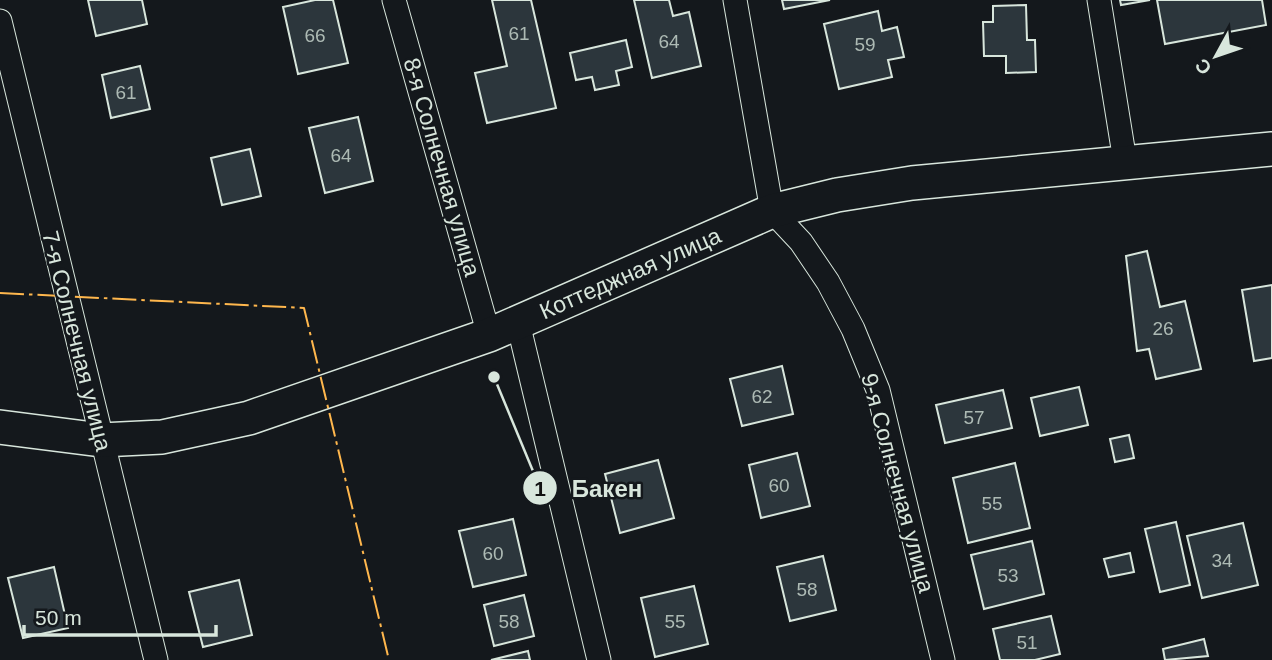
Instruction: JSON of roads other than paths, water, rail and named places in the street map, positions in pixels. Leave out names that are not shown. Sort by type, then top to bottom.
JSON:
[{"type":"street","name":"8-я Солнечная улица","points":[[394,0],[503,329],[599,660]]},
{"type":"street","points":[[735,0],[772,211]]},
{"type":"street","points":[[1099,0],[1125,161]]},
{"type":"street","name":"7-я Солнечная улица","points":[[0,21],[156,660]]},
{"type":"street","name":"Коттеджная улица","points":[[0,427],[102,440],[162,437],[249,418],[503,329],[772,211],[837,195],[912,183],[1272,149]]},
{"type":"street","name":"9-я Солнечная улица","points":[[772,211],[801,242],[828,282],[853,330],[878,390],[943,660]]},
{"type":"place","name":"Бакен","points":[[494,377]]}]
